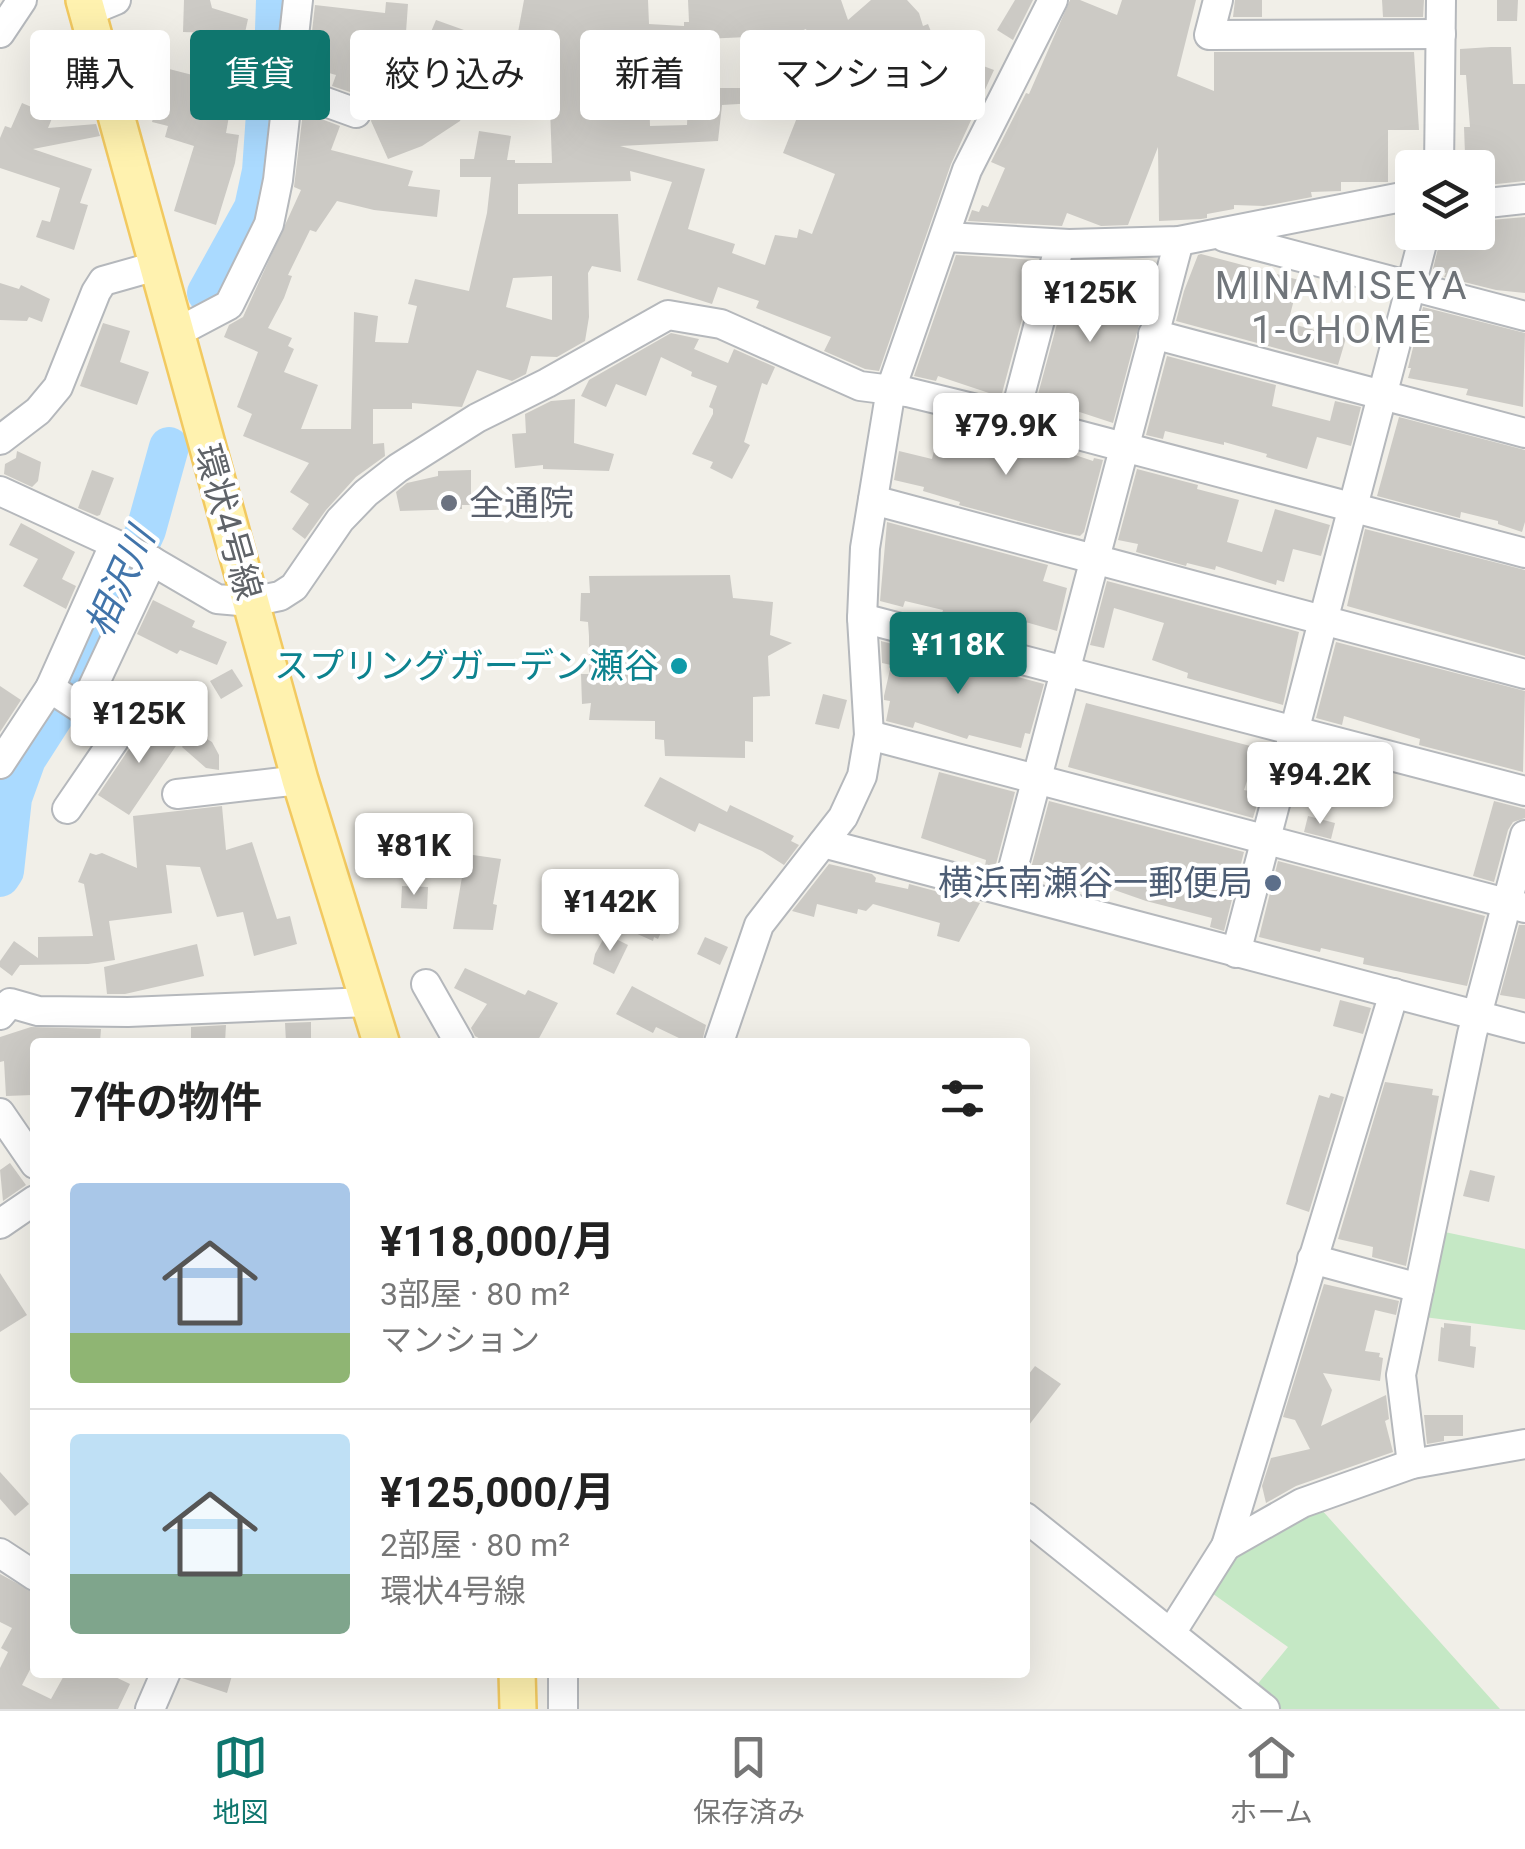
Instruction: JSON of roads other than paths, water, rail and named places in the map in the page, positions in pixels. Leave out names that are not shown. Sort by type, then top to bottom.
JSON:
[{"type":"main road","name":"環状4号線","points":[[95,4],[156,266],[300,780],[380,1038]]},
{"type":"main road","points":[[517,1678],[518,1709]]},
{"type":"street","points":[[0,33],[22,0]]},
{"type":"street","points":[[294,30],[298,0]]},
{"type":"street","points":[[720,1038],[759,925],[844,817],[862,776],[869,735],[862,618],[866,548],[891,389],[972,159],[1052,0]]},
{"type":"street","points":[[1218,0],[1209,35],[1440,34]]},
{"type":"street","points":[[1438,150],[1441,0]]},
{"type":"street","points":[[179,344],[229,305],[252,263],[272,209],[283,120]]},
{"type":"street","points":[[946,238],[1060,244],[1179,241],[1395,199]]},
{"type":"street","points":[[1495,202],[1525,199]]},
{"type":"street","points":[[1218,235],[1525,316]]},
{"type":"street","points":[[1007,892],[1179,241]]},
{"type":"street","points":[[1014,418],[1060,244]]},
{"type":"street","points":[[1236,953],[1420,250]]},
{"type":"street","points":[[0,440],[38,411],[58,388],[103,282],[156,266]]},
{"type":"street","points":[[0,491],[150,560],[217,599],[251,602],[280,596],[294,587],[340,520],[398,468],[476,418],[547,383],[668,314],[721,324],[860,386],[891,389],[1014,418],[1525,553]]},
{"type":"street","points":[[1153,334],[1525,433]]},
{"type":"street","points":[[873,500],[1525,674]]},
{"type":"street","points":[[67,698],[117,546]]},
{"type":"street","points":[[0,764],[67,698],[150,560]]},
{"type":"street","points":[[862,618],[1525,791]]},
{"type":"street","points":[[67,698],[119,733],[68,809]]},
{"type":"street","points":[[869,735],[1516,906]]},
{"type":"street","points":[[177,794],[300,780]]},
{"type":"street","points":[[1412,1464],[1401,1375],[1476,1016],[1516,906],[1525,836]]},
{"type":"street","points":[[824,843],[1525,1028]]},
{"type":"street","points":[[426,984],[457,1038]]},
{"type":"street","points":[[1171,1633],[1226,1546],[1394,994]]},
{"type":"street","points":[[3,1003],[38,1011],[128,1012],[368,1002]]},
{"type":"street","points":[[0,1113],[30,1157]]},
{"type":"street","points":[[0,1224],[30,1203]]},
{"type":"street","points":[[1312,1259],[1420,1288]]},
{"type":"street","points":[[1226,1546],[1302,1502],[1412,1464],[1525,1444]]},
{"type":"street","points":[[1030,1520],[1264,1709]]},
{"type":"street","points":[[0,1553],[30,1573]]},
{"type":"street","points":[[150,1709],[163,1678]]},
{"type":"street","points":[[563,1678],[563,1709]]},
{"type":"waterway","points":[[207,293],[254,208],[274,60],[276,0]]},
{"type":"waterway","name":"相沢川","points":[[0,877],[4,871],[12,798],[26,759],[76,681],[146,530],[169,447]]},
{"type":"place","name":"全通院","points":[[449,503]]},
{"type":"place","name":"スプリングガーデン瀬谷","points":[[679,666]]},
{"type":"place","name":"横浜南瀬谷一郵便局","points":[[1273,883]]},
{"type":"district","name":"MINAMISEYA 1-CHOME","points":[[1342,308]]}]
